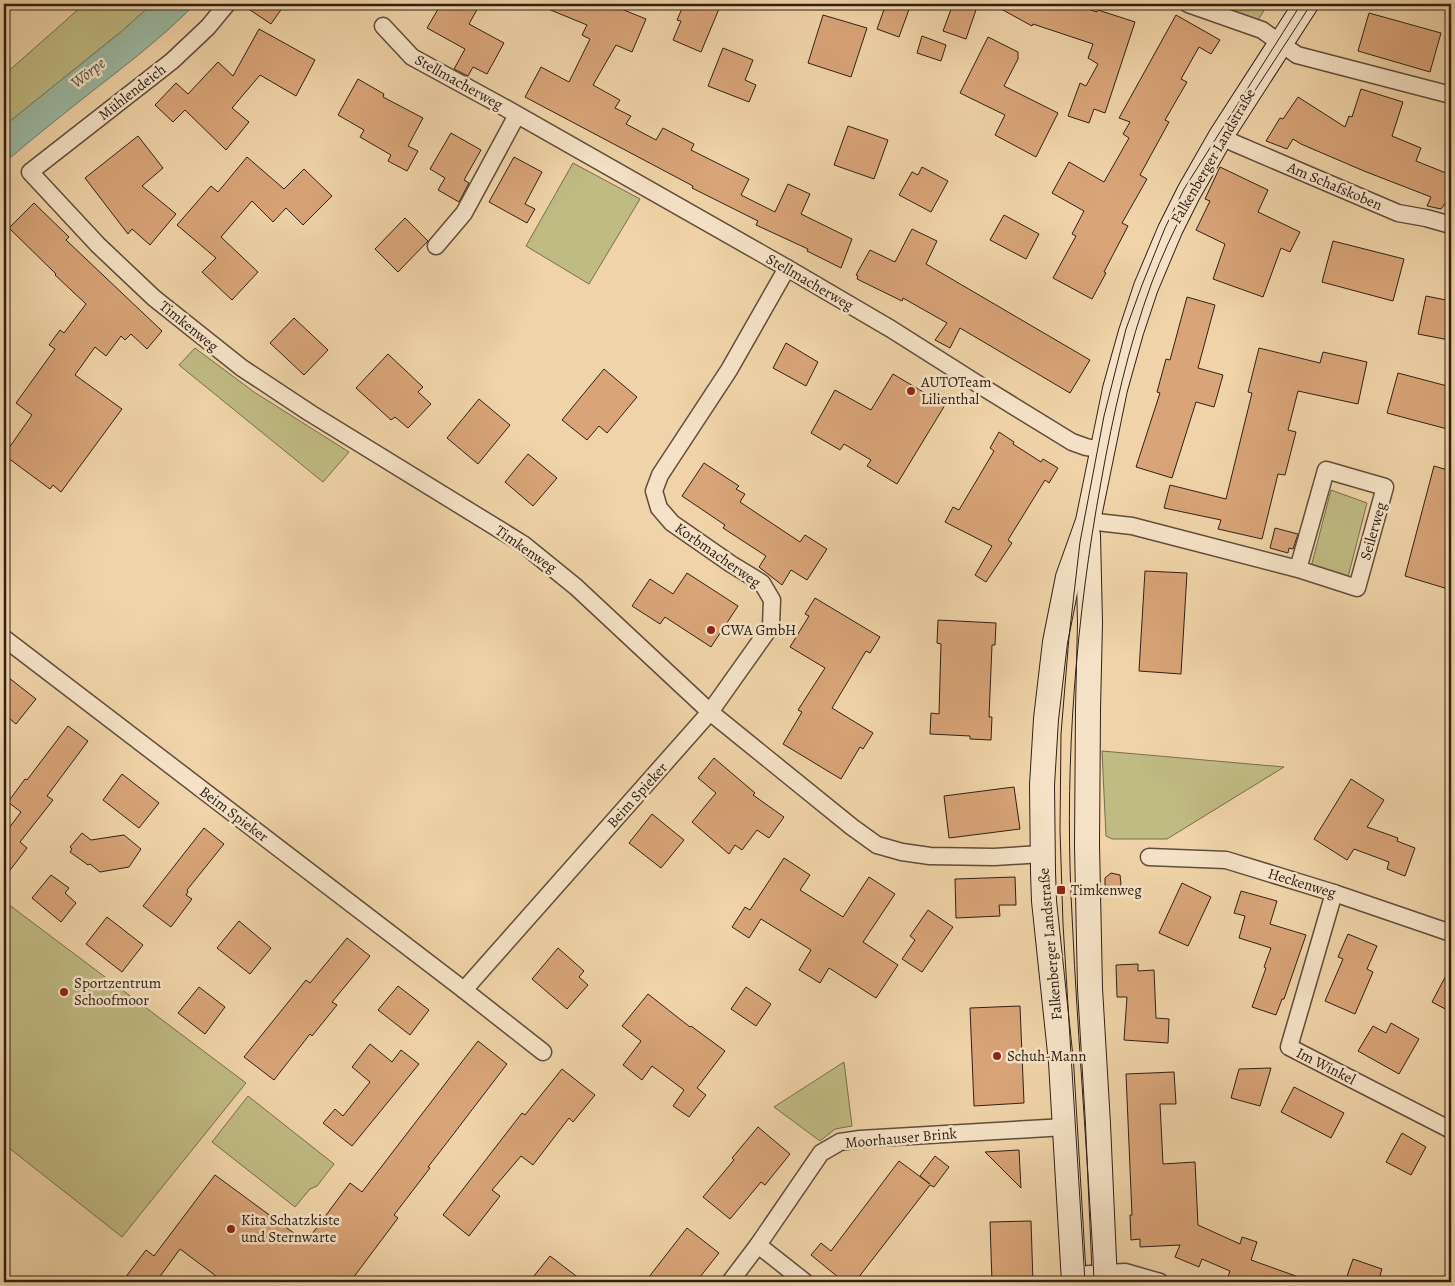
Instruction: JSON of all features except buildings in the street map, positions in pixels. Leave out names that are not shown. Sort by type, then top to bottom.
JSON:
[{"type":"street","name":"Mühlendeich","points":[[30,172],[172,61],[208,27],[227,4]]},
{"type":"street","points":[[1188,4],[1262,30],[1297,55],[1451,96]]},
{"type":"street","name":"Falkenberger Landstraße","points":[[1074,1279],[1061,1062],[1044,901],[1042,854],[1042,785],[1046,719],[1055,642],[1068,577],[1088,521],[1122,363],[1146,287],[1189,192],[1221,136],[1283,44],[1306,4]]},
{"type":"street","name":"Stellmacherweg","points":[[383,26],[412,56],[787,268],[890,329],[1072,442],[1102,450]]},
{"type":"street","name":"Stellmacherweg","points":[[436,246],[464,213],[517,115]]},
{"type":"street","name":"Am Schafskoben","points":[[1221,136],[1398,212],[1451,225]]},
{"type":"street","name":"Timkenweg","points":[[30,172],[98,245],[154,298],[242,368],[310,413],[523,544],[576,586],[710,712],[852,827],[877,844],[902,852],[930,856],[994,857],[1042,854]]},
{"type":"street","name":"Korbmacherweg","points":[[710,712],[771,626],[772,600],[762,583],[672,523],[659,508],[654,491],[660,475],[729,370],[787,268]]},
{"type":"street","name":"Seilerweg","points":[[1088,521],[1132,526],[1298,570],[1357,588],[1385,487],[1326,470],[1298,570]]},
{"type":"street","name":"Falkenberger Landstraße","points":[[1088,521],[1090,623],[1087,845],[1089,979],[1104,1277]]},
{"type":"street","name":"Beim Spieker","points":[[4,638],[464,990],[542,1052]]},
{"type":"street","name":"Beim Spieker","points":[[464,990],[710,712]]},
{"type":"street","name":"Heckenweg","points":[[1149,857],[1226,860],[1334,893],[1451,933]]},
{"type":"street","name":"Im Winkel","points":[[1334,893],[1289,1047],[1451,1130]]},
{"type":"street","name":"Moorhauser Brink","points":[[730,1282],[758,1245],[821,1153],[840,1142],[860,1139],[1065,1127]]},
{"type":"street","points":[[758,1245],[805,1282]]},
{"type":"street","points":[[1074,1279],[1129,1273],[1160,1282]]},
{"type":"shaded area","points":[[84,4],[152,4],[122,31],[4,126],[4,75]]},
{"type":"shaded area","points":[[1216,4],[1268,4],[1258,20]]},
{"type":"shaded area","points":[[573,163],[640,199],[589,284],[526,246]]},
{"type":"shaded area","points":[[195,348],[254,392],[349,452],[323,482],[179,365]]},
{"type":"shaded area","points":[[1331,490],[1367,503],[1348,577],[1311,567]]},
{"type":"shaded area","points":[[1102,751],[1284,767],[1167,839],[1112,839],[1106,836]]},
{"type":"shaded area","name":"Sportzentrum Schoofmoor","points":[[4,901],[246,1083],[122,1237],[4,1144]]},
{"type":"shaded area","points":[[844,1062],[852,1126],[835,1129],[820,1141],[774,1107]]},
{"type":"shaded area","points":[[248,1096],[334,1164],[317,1186],[310,1189],[295,1207],[212,1142]]},
{"type":"water","name":"Wörpe","points":[[152,4],[195,4],[144,50],[4,163],[4,126],[122,31]]},
{"type":"tram line","points":[[1085,1282],[1063,924],[1060,830],[1061,734],[1069,637],[1080,542],[1104,416],[1126,329],[1165,228],[1184,189],[1301,4]]},
{"type":"tram line","points":[[1094,1282],[1071,895],[1070,843],[1071,740],[1074,688],[1092,533],[1116,406],[1128,356],[1143,307],[1167,245],[1224,139],[1311,4]]},
{"type":"place","name":"AUTOTeam Lilienthal","points":[[911,391]]},
{"type":"place","name":"CWA GmbH","points":[[711,630]]},
{"type":"place","name":"Timkenweg","points":[[1061,890]]},
{"type":"place","name":"Sportzentrum Schoofmoor","points":[[64,992]]},
{"type":"place","name":"Schuh-Mann","points":[[997,1056]]},
{"type":"place","name":"Kita Schatzkiste und Sternwarte","points":[[231,1229]]}]
